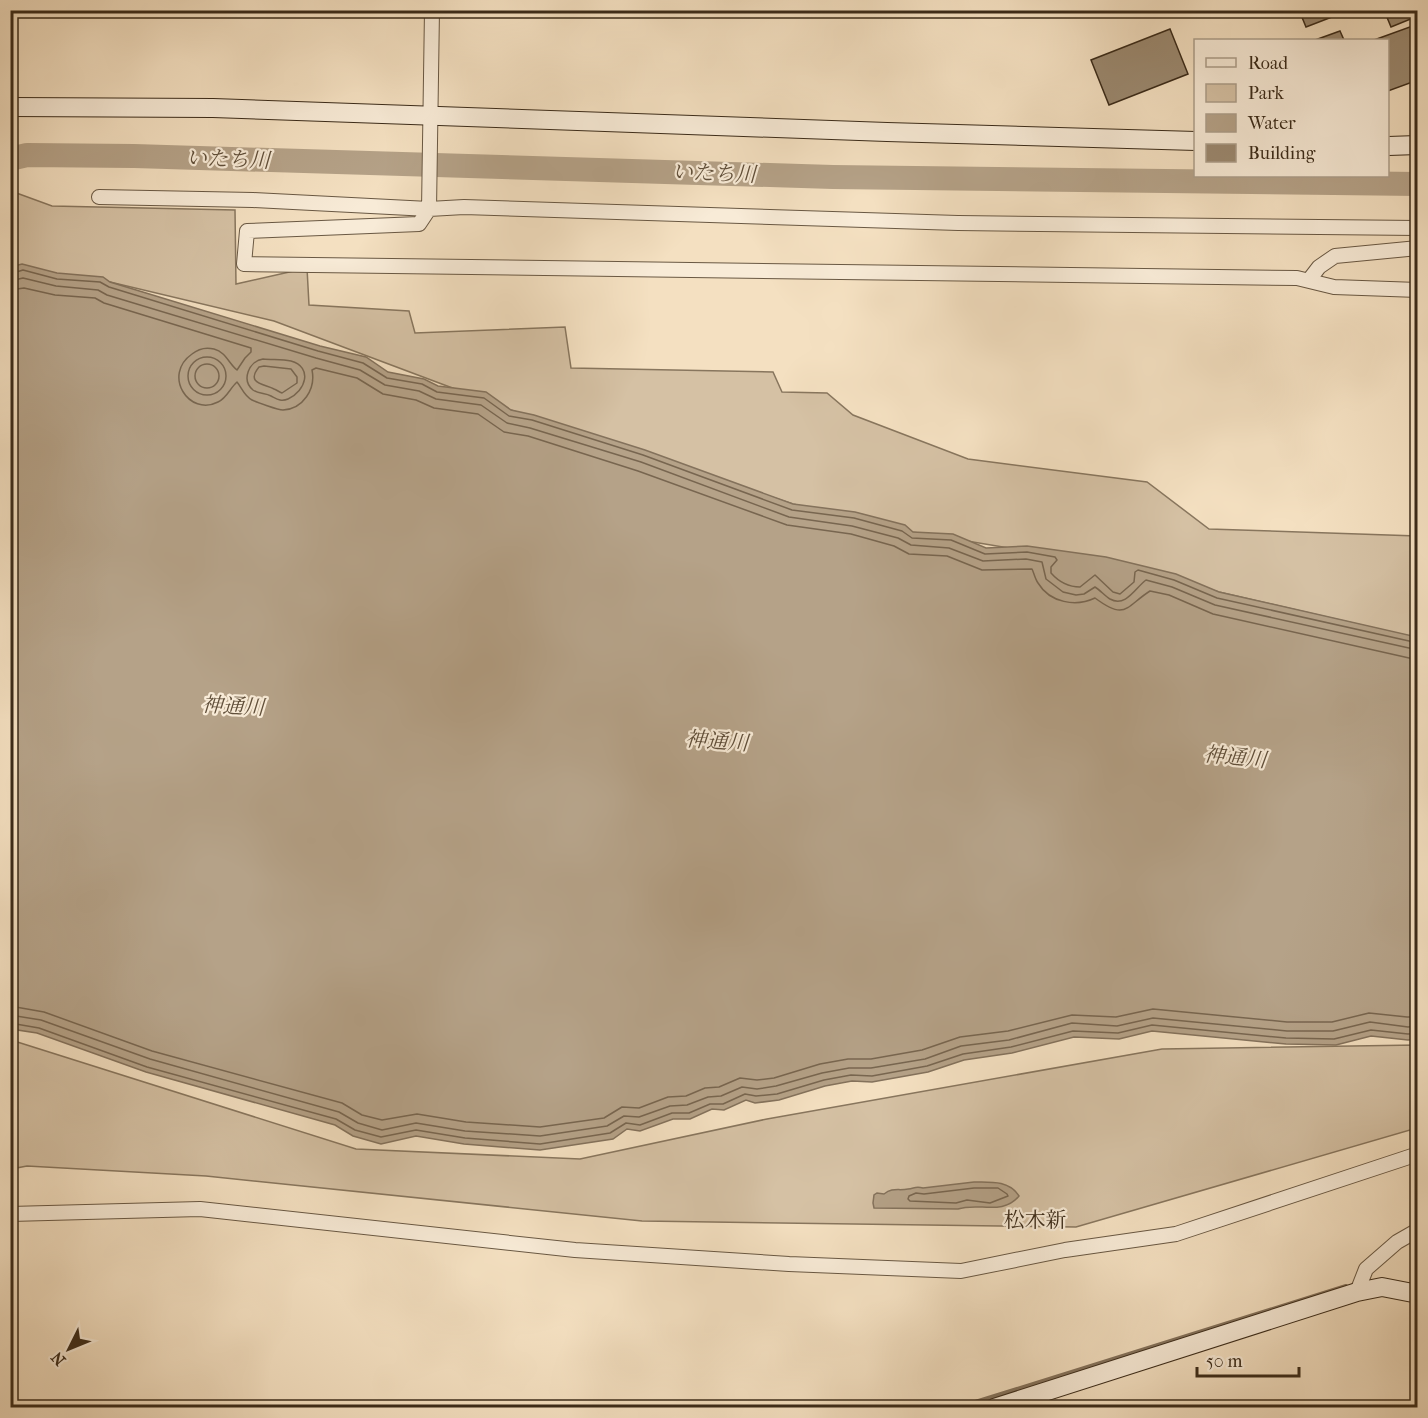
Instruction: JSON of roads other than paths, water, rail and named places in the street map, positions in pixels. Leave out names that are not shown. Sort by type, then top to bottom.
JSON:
[{"type":"street","points":[[432,10],[429,204],[419,225],[247,231],[244,264],[1297,278],[1334,287],[1418,290]]},
{"type":"street","points":[[10,107],[213,108],[1194,141]]},
{"type":"street","points":[[1389,146],[1418,145]]},
{"type":"street","points":[[99,197],[429,204],[958,223],[1418,228]]},
{"type":"street","points":[[1309,280],[1319,267],[1335,256],[1418,248]]},
{"type":"street","points":[[10,1214],[200,1209],[575,1250],[789,1264],[962,1271],[1065,1250],[1176,1234],[1418,1154]]},
{"type":"street","points":[[1357,1292],[1366,1269],[1397,1242],[1418,1230]]},
{"type":"street","points":[[994,1407],[1357,1292],[1382,1287],[1418,1294]]},
{"type":"water","name":"神通川","points":[[22,264],[57,273],[103,277],[110,282],[320,346],[366,357],[388,372],[424,379],[438,386],[486,392],[511,410],[645,450],[793,504],[855,512],[905,525],[913,532],[953,534],[986,548],[1027,546],[1106,557],[1176,574],[1219,592],[1417,637],[1417,1039],[1371,1036],[1336,1045],[1286,1044],[1152,1031],[1119,1039],[1074,1037],[1012,1053],[964,1060],[928,1072],[872,1082],[852,1081],[825,1086],[779,1100],[755,1103],[746,1100],[724,1110],[712,1109],[690,1119],[673,1119],[640,1131],[627,1129],[613,1139],[540,1150],[464,1144],[416,1136],[381,1144],[353,1136],[335,1125],[146,1072],[37,1033],[11,1029],[10,267]]},
{"type":"water","points":[[993,1182],[1005,1185],[1019,1196],[1013,1202],[998,1207],[874,1208],[874,1195],[877,1193]]},
{"type":"waterway","name":"いたち川","points":[[10,159],[27,155],[134,156],[833,177],[1418,184]]},
{"type":"waterway","points":[[956,1408],[1346,1286]]},
{"type":"district","name":"松木新","points":[[1035,1220]]}]
